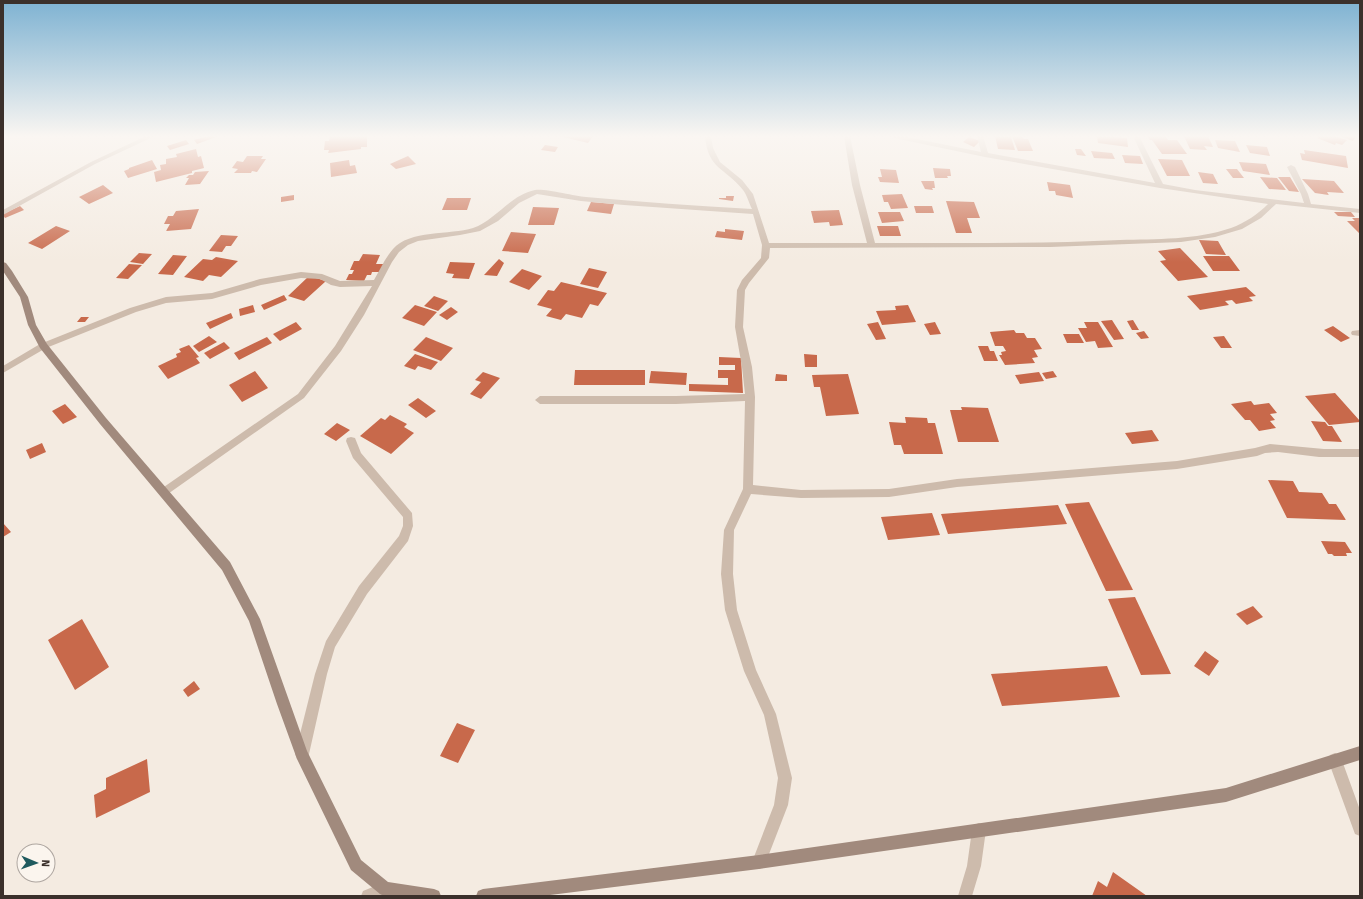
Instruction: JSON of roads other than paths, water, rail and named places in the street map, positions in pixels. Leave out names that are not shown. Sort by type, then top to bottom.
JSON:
[{"type":"street","points":[[3,213],[66,178]]},
{"type":"street","points":[[733,178],[747,190],[766,244],[765,258],[745,282],[741,290],[740,327],[747,367],[750,397],[748,489],[729,530],[728,574],[731,610],[750,671],[770,714],[785,778],[781,805],[759,862]]},
{"type":"street","points":[[855,178],[871,245]]},
{"type":"street","points":[[1115,178],[1274,202],[1360,210]]},
{"type":"street","points":[[1156,178],[1160,186]]},
{"type":"street","points":[[1294,178],[1306,194],[1308,205]]},
{"type":"street","points":[[165,492],[301,396],[318,377],[340,348],[388,262],[396,250],[405,243],[417,238],[460,233],[477,229],[494,219],[516,201],[536,192],[582,199],[624,203],[756,212]]},
{"type":"street","points":[[766,244],[822,246],[1059,246],[1195,238],[1227,232],[1238,227],[1259,216],[1274,202]]},
{"type":"street","points":[[3,265],[10,273],[24,297],[32,325],[43,346],[103,421],[165,492],[226,566],[254,619],[302,754],[356,865],[385,889]]},
{"type":"street","points":[[3,370],[43,346],[149,305],[166,300],[212,296],[260,282],[308,275],[322,277],[334,283],[340,284],[377,283]]},
{"type":"street","points":[[3,359],[16,361]]},
{"type":"street","points":[[540,400],[676,400],[750,397]]},
{"type":"street","points":[[302,754],[321,674],[330,645],[362,590],[404,538],[408,526],[408,516],[357,455],[352,441]]},
{"type":"street","points":[[748,489],[801,494],[889,493],[957,483],[1177,465],[1257,452],[1260,449],[1269,448],[1318,453],[1360,453]]},
{"type":"street","points":[[483,896],[759,862],[1226,795],[1360,753]]},
{"type":"street","points":[[1335,760],[1360,829]]},
{"type":"street","points":[[965,896],[974,866],[979,830]]},
{"type":"street","points":[[368,896],[385,889],[434,896]]}]
